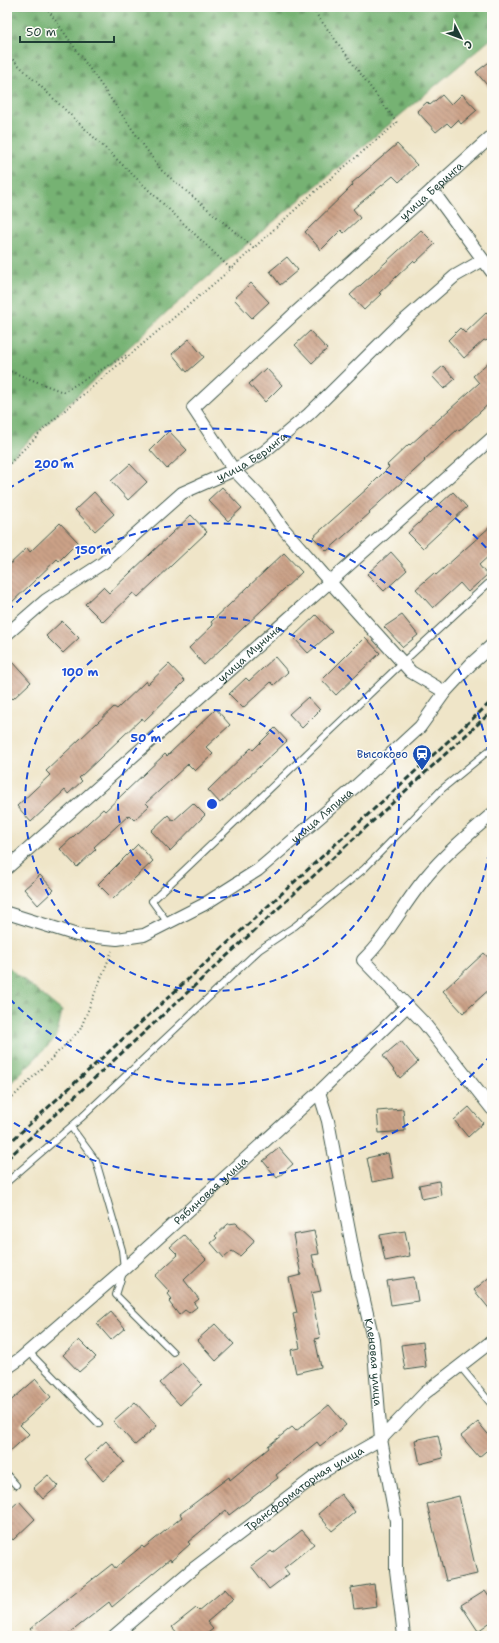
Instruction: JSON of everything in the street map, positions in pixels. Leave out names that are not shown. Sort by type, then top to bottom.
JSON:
[{"type":"street","name":"улица Беринга","points":[[234,470],[193,408],[292,316],[492,136]]},
{"type":"street","points":[[432,190],[487,260],[492,272]]},
{"type":"street","name":"улица Беринга","points":[[7,634],[46,600],[103,564],[182,493],[234,470],[264,452],[309,414],[399,325],[455,276],[487,260]]},
{"type":"street","name":"улица Мунина","points":[[7,868],[492,438]]},
{"type":"street","points":[[234,470],[266,503],[282,528],[411,672],[445,692]]},
{"type":"street","name":"улица Ляпина","points":[[7,913],[77,935],[117,939],[144,935],[203,905],[258,870],[355,787],[420,727],[445,692],[471,664],[492,645]]},
{"type":"street","points":[[492,814],[462,840],[426,877],[401,909],[377,947],[363,960],[424,1023],[492,1109]]},
{"type":"street","name":"Рябиновая улица","points":[[7,1368],[29,1352],[124,1269],[319,1092],[407,1006]]},
{"type":"street","name":"Кленовая улица","points":[[319,1092],[328,1121],[355,1262],[373,1339],[381,1440],[396,1521],[396,1570],[404,1636]]},
{"type":"street","name":"Трансформаторная улица","points":[[114,1636],[189,1572],[317,1474],[381,1440],[425,1393],[492,1341]]},
{"type":"lane","points":[[168,923],[152,901],[402,662],[492,580]]},
{"type":"lane","points":[[7,1182],[71,1127],[259,950],[295,926],[364,869],[442,789],[492,748]]},
{"type":"lane","points":[[71,1127],[96,1161],[122,1250],[124,1269],[116,1295],[173,1352]]},
{"type":"lane","points":[[29,1352],[99,1424]]},
{"type":"lane","points":[[460,1366],[492,1405]]},
{"type":"lane","points":[[7,1475],[16,1485]]},
{"type":"path","points":[[46,7],[161,170],[254,248]]},
{"type":"path","points":[[7,466],[51,422],[231,269],[311,195],[397,123],[311,7]]},
{"type":"path","points":[[7,54],[231,269]]},
{"type":"path","points":[[7,370],[63,392],[132,352]]},
{"type":"path","points":[[7,1103],[80,1030],[117,939]]},
{"type":"green space","points":[[7,7],[492,7],[492,38],[171,308],[7,461]]},
{"type":"green space","points":[[7,966],[62,1011],[56,1038],[7,1087]]},
{"type":"building","points":[[492,60],[492,91],[476,72]]},
{"type":"building","points":[[462,94],[477,110],[461,124],[458,120],[451,127],[447,123],[436,132],[417,111],[427,102],[430,105],[442,95],[451,105]]},
{"type":"building","points":[[397,144],[417,165],[399,182],[393,176],[353,209],[360,218],[344,233],[341,230],[321,250],[305,232],[353,185],[352,183]]},
{"type":"building","points":[[421,230],[435,244],[415,263],[413,261],[379,293],[381,294],[364,310],[350,295]]},
{"type":"building","points":[[287,257],[298,270],[280,285],[270,271]]},
{"type":"building","points":[[251,283],[269,302],[252,318],[234,299]]},
{"type":"building","points":[[487,312],[492,317],[492,335],[486,341],[484,340],[464,358],[448,340],[460,328],[465,333]]},
{"type":"building","points":[[310,331],[327,349],[312,363],[295,345]]},
{"type":"building","points":[[189,339],[204,357],[187,372],[172,354]]},
{"type":"building","points":[[492,359],[492,401],[459,431],[458,429],[369,512],[370,513],[327,551],[313,537],[368,488],[389,467],[387,465],[409,444],[410,445],[479,383],[473,376]]},
{"type":"building","points":[[443,366],[455,379],[444,389],[432,376]]},
{"type":"building","points":[[266,368],[282,385],[265,402],[249,384]]},
{"type":"building","points":[[169,431],[187,450],[167,469],[150,450]]},
{"type":"building","points":[[130,464],[147,482],[128,500],[111,481]]},
{"type":"building","points":[[222,487],[242,508],[228,521],[208,500]]},
{"type":"building","points":[[94,492],[114,514],[95,531],[75,510]]},
{"type":"building","points":[[453,492],[467,507],[423,548],[408,533]]},
{"type":"building","points":[[191,515],[207,532],[138,597],[133,593],[103,622],[85,604],[103,587],[109,593]]},
{"type":"building","points":[[60,523],[78,542],[59,561],[57,559],[7,607],[7,567],[27,548],[30,552]]},
{"type":"building","points":[[492,525],[492,553],[479,565],[487,575],[468,592],[460,583],[433,608],[416,589],[434,573],[436,575]]},
{"type":"building","points":[[391,552],[407,570],[384,591],[367,574]]},
{"type":"building","points":[[284,553],[302,572],[204,665],[189,648],[213,625],[211,622]]},
{"type":"building","points":[[316,615],[332,632],[308,653],[293,637]]},
{"type":"building","points":[[402,615],[418,635],[403,647],[384,627]]},
{"type":"building","points":[[62,621],[79,638],[63,653],[46,636]]},
{"type":"building","points":[[365,637],[380,653],[336,695],[322,680]]},
{"type":"building","points":[[275,657],[288,672],[274,685],[271,682],[243,708],[229,694],[246,678],[249,681]]},
{"type":"building","points":[[13,662],[31,682],[13,699],[7,693],[7,668]]},
{"type":"building","points":[[169,664],[185,681],[144,721],[142,718],[79,778],[82,781],[68,794],[65,790],[31,822],[17,806],[50,775],[46,771],[114,707],[117,709],[146,681],[148,684]]},
{"type":"building","points":[[308,697],[320,710],[302,728],[289,714]]},
{"type":"building","points":[[216,709],[230,725],[206,747],[213,754],[195,771],[188,764],[146,803],[149,806],[134,820],[129,815],[94,847],[96,849],[77,867],[60,849],[103,809],[105,811],[165,754],[167,756]]},
{"type":"building","points":[[275,728],[287,741],[220,803],[208,790],[251,748],[253,750]]},
{"type":"building","points":[[193,803],[205,815],[170,851],[151,831],[168,815],[173,821]]},
{"type":"building","points":[[138,844],[153,861],[113,899],[98,884]]},
{"type":"building","points":[[40,875],[54,890],[38,905],[24,889]]},
{"type":"building","points":[[484,953],[492,962],[492,987],[463,1013],[443,991]]},
{"type":"building","points":[[401,1041],[418,1062],[400,1078],[383,1056]]},
{"type":"building","points":[[469,1107],[483,1123],[468,1137],[454,1120]]},
{"type":"building","points":[[403,1109],[405,1131],[379,1133],[377,1111]]},
{"type":"building","points":[[279,1148],[293,1164],[277,1178],[263,1161]]},
{"type":"building","points":[[388,1153],[393,1178],[372,1182],[367,1158]]},
{"type":"building","points":[[439,1181],[441,1195],[422,1199],[419,1185]]},
{"type":"building","points":[[236,1223],[254,1240],[240,1256],[232,1251],[224,1258],[211,1243],[217,1238],[215,1236],[228,1224]]},
{"type":"building","points":[[314,1231],[319,1254],[312,1255],[321,1291],[311,1293],[320,1338],[315,1339],[321,1367],[296,1373],[291,1350],[300,1348],[293,1314],[297,1313],[289,1278],[301,1275],[293,1235]]},
{"type":"building","points":[[405,1231],[410,1256],[385,1261],[380,1235]]},
{"type":"building","points":[[184,1235],[206,1259],[184,1280],[199,1299],[194,1303],[197,1307],[189,1313],[185,1310],[179,1315],[169,1302],[172,1299],[168,1294],[170,1292],[155,1276],[178,1255],[170,1247]]},
{"type":"building","points":[[492,1275],[492,1312],[474,1290]]},
{"type":"building","points":[[414,1277],[418,1301],[391,1305],[387,1281]]},
{"type":"building","points":[[111,1312],[125,1328],[111,1340],[97,1324]]},
{"type":"building","points":[[215,1324],[234,1344],[216,1361],[197,1340]]},
{"type":"building","points":[[79,1340],[96,1357],[79,1372],[63,1355]]},
{"type":"building","points":[[423,1342],[426,1367],[405,1370],[401,1345]]},
{"type":"building","points":[[182,1363],[202,1384],[180,1405],[160,1383]]},
{"type":"building","points":[[36,1379],[51,1397],[20,1425],[29,1434],[7,1454],[7,1404]]},
{"type":"building","points":[[135,1402],[157,1426],[135,1445],[113,1421]]},
{"type":"building","points":[[329,1405],[346,1425],[320,1446],[317,1442],[276,1475],[278,1478],[229,1515],[226,1510],[188,1542],[190,1544],[171,1561],[170,1559],[112,1607],[109,1602],[66,1636],[36,1636],[30,1629],[112,1564],[115,1568],[142,1546],[144,1548],[182,1517],[180,1514],[229,1477],[230,1480],[292,1427],[296,1431]]},
{"type":"building","points":[[478,1422],[492,1439],[492,1446],[479,1457],[461,1436]]},
{"type":"building","points":[[438,1435],[443,1458],[420,1464],[415,1440]]},
{"type":"building","points":[[106,1441],[124,1462],[103,1481],[85,1460]]},
{"type":"building","points":[[48,1475],[58,1486],[43,1499],[33,1488]]},
{"type":"building","points":[[341,1494],[355,1512],[332,1531],[318,1514]]},
{"type":"building","points":[[459,1496],[477,1574],[446,1581],[427,1504]]},
{"type":"building","points":[[19,1501],[35,1519],[13,1540],[7,1533],[7,1512]]},
{"type":"building","points":[[302,1530],[314,1544],[284,1568],[289,1574],[269,1589],[251,1566],[271,1551],[273,1553]]},
{"type":"building","points":[[374,1584],[377,1606],[354,1609],[351,1588]]},
{"type":"building","points":[[225,1589],[234,1599],[207,1622],[213,1629],[204,1636],[180,1636],[172,1627],[196,1608],[199,1611]]},
{"type":"building","points":[[485,1590],[492,1600],[492,1621],[478,1631],[461,1605]]},
{"type":"railway","points":[[7,1145],[492,701]]},
{"type":"railway","points":[[7,1159],[492,711]]},
{"type":"place","name":"Высоково","points":[[422,771]]}]
